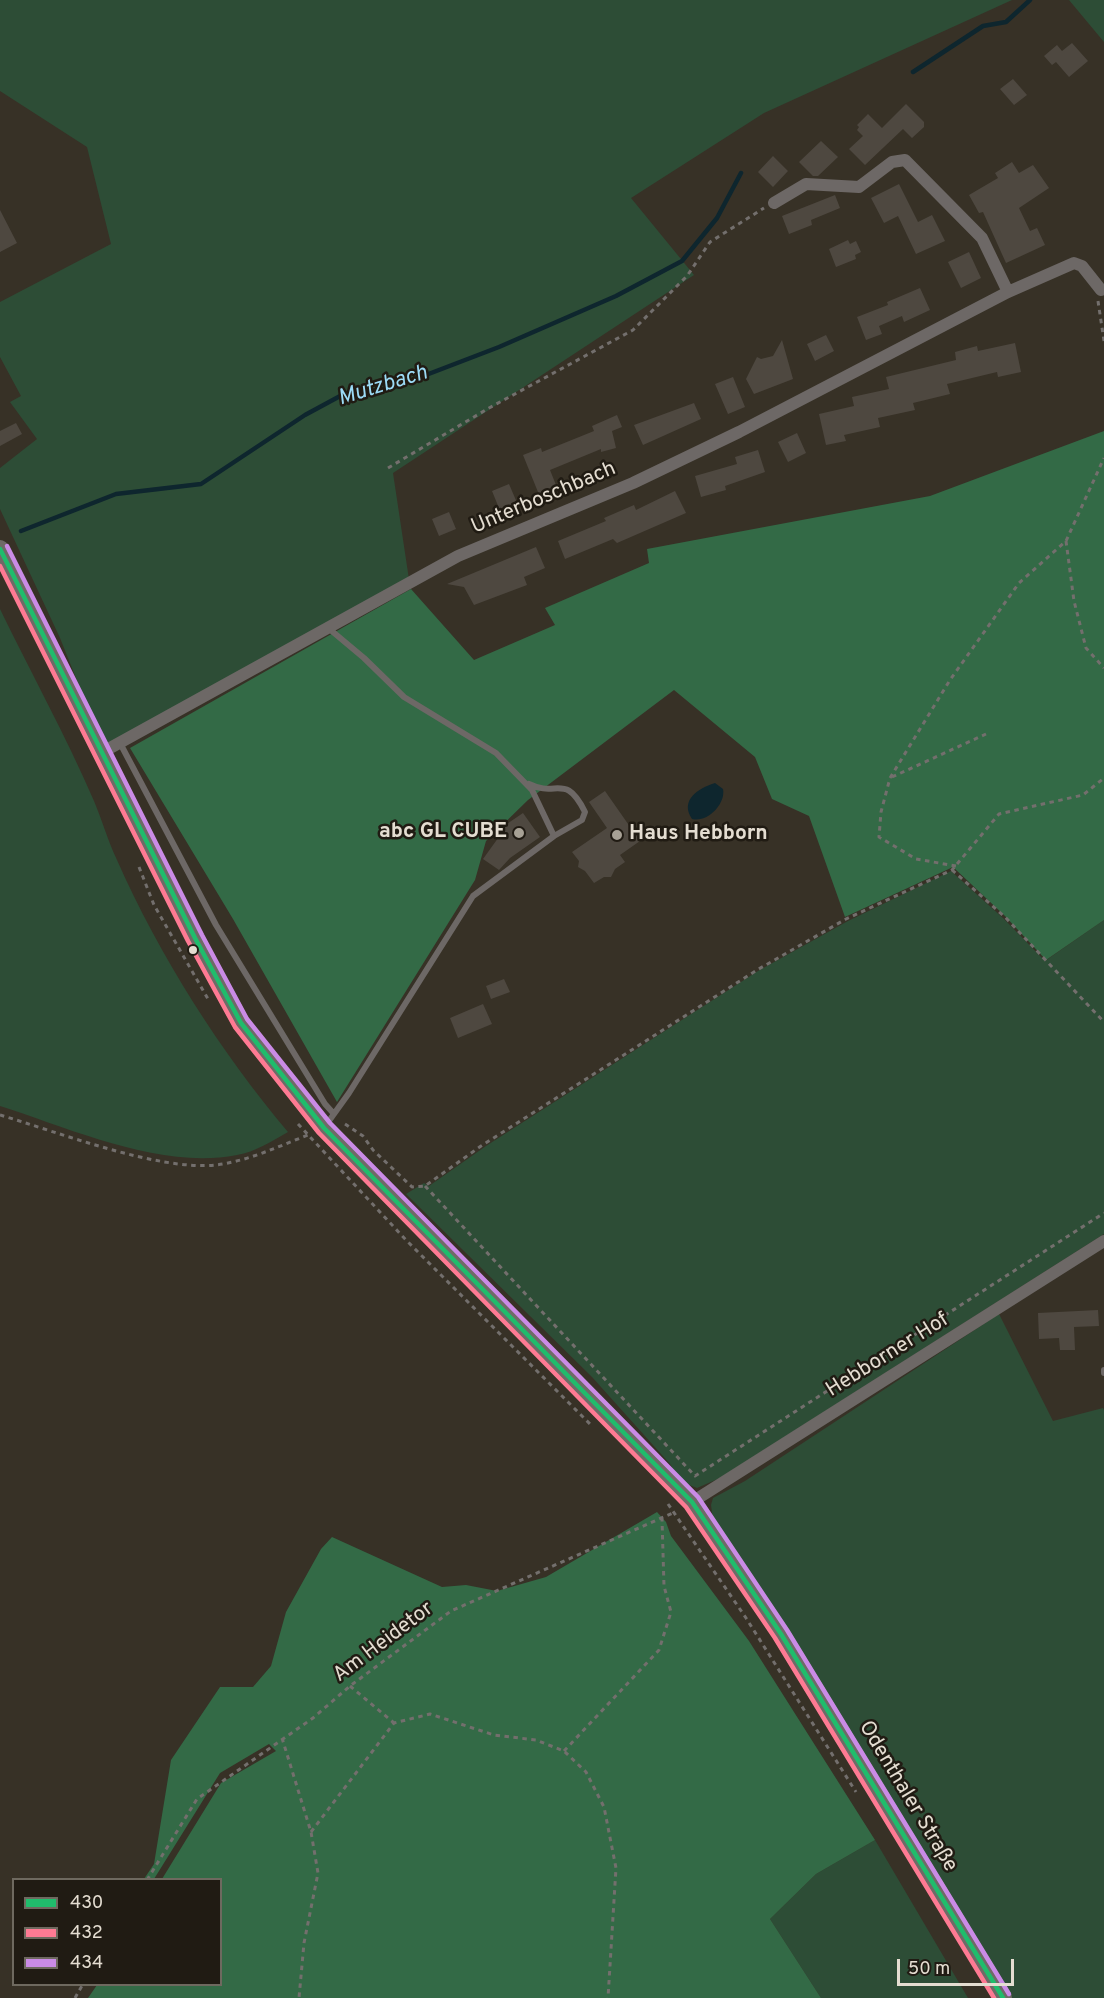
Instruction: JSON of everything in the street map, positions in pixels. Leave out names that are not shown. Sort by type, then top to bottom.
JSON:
[{"type":"main road","name":"Odenthaler Straße","points":[[0,549],[101,753],[241,1023],[329,1121],[692,1502],[781,1634],[1003,1998]]},
{"type":"street","points":[[774,203],[806,184],[859,188],[892,162],[905,160],[982,238],[1008,292]]},
{"type":"street","name":"Unterboschbach","points":[[101,753],[458,556],[633,483],[739,432],[1008,292],[1074,264],[1083,266],[1103,290]]},
{"type":"street","name":"Hebborner Hof","points":[[692,1502],[1104,1241]]},
{"type":"lane","points":[[326,627],[364,658],[404,697],[496,753],[532,790],[554,836]]},
{"type":"lane","points":[[120,743],[216,925],[325,1104],[329,1121]]},
{"type":"lane","points":[[329,1121],[473,896],[554,836],[582,820],[585,812],[572,791],[563,788],[536,787],[525,782]]},
{"type":"path","points":[[388,468],[498,402],[633,330],[687,276],[710,242],[774,203]]},
{"type":"path","points":[[1103,290],[1098,303],[1104,341]]},
{"type":"path","points":[[956,866],[916,859],[879,837],[881,812],[890,778],[950,680],[1019,583],[1066,541],[1104,458]]},
{"type":"path","points":[[1066,541],[1074,601],[1086,648],[1104,668]]},
{"type":"path","points":[[890,778],[986,734]]},
{"type":"path","points":[[0,1115],[140,1157],[214,1165],[252,1158],[329,1121],[363,1136],[400,1178],[411,1187],[425,1186],[481,1146],[757,970],[846,919],[952,870],[999,814],[1083,795],[1104,778]]},
{"type":"path","points":[[952,870],[1005,917],[1104,1022]]},
{"type":"path","points":[[425,1186],[694,1476],[1104,1214]]},
{"type":"path","name":"Am Heidetor","points":[[148,1878],[197,1799],[313,1718],[350,1686],[451,1611],[662,1519],[692,1502]]},
{"type":"path","points":[[564,1751],[659,1650],[671,1612],[664,1586],[662,1519]]},
{"type":"path","points":[[350,1686],[394,1723]]},
{"type":"path","points":[[312,1832],[394,1723],[430,1714],[494,1735],[537,1740],[564,1751],[586,1772],[604,1807],[616,1868],[608,1998]]},
{"type":"path","points":[[282,1738],[312,1832],[318,1873],[304,1943],[299,1998]]},
{"type":"green space","points":[[0,0],[1012,0],[764,113],[631,198],[694,275],[393,473],[410,586],[104,748],[60,638],[0,509],[0,468],[37,439],[10,402],[21,396],[0,357],[0,302],[111,244],[87,147],[0,91]]},
{"type":"green space","points":[[1069,0],[1104,0],[1104,42]]},
{"type":"green space","points":[[1104,431],[1104,920],[1046,960],[1005,916],[953,867],[845,917],[809,816],[772,799],[755,757],[674,690],[528,800],[486,841],[475,880],[337,1102],[233,919],[130,748],[411,589],[474,660],[555,625],[545,608],[649,563],[647,549],[930,496]]},
{"type":"green space","points":[[0,609],[72,753],[114,853],[152,932],[215,1036],[288,1132],[263,1146],[237,1155],[208,1158],[178,1157],[117,1145],[0,1106]]},
{"type":"green space","points":[[951,871],[1004,919],[1045,961],[1104,920],[1104,1234],[720,1478],[697,1488],[682,1482],[670,1464],[592,1377],[406,1194],[424,1183],[429,1186],[486,1146],[758,971],[848,921]]},
{"type":"green space","points":[[999,1314],[1053,1421],[1103,1408],[1104,1410],[1104,1998],[1012,1998],[886,1792],[713,1520],[711,1505],[713,1498],[745,1481]]},
{"type":"green space","points":[[657,1512],[666,1522],[671,1536],[749,1641],[875,1840],[816,1874],[770,1919],[821,1998],[88,1998],[96,1986],[222,1986],[222,1878],[163,1878],[221,1783],[276,1751],[269,1744],[220,1773],[155,1878],[145,1878],[154,1864],[171,1760],[220,1687],[253,1687],[271,1666],[286,1612],[321,1549],[332,1537],[442,1587],[466,1585],[497,1591],[546,1577]]},
{"type":"green space","points":[[875,1840],[968,1998],[821,1998],[770,1919],[816,1874]]},
{"type":"water","points":[[715,783],[723,789],[722,801],[704,818],[692,819],[688,806],[689,801],[697,792]]},
{"type":"building","points":[[1072,43],[1088,61],[1069,77],[1056,62],[1052,65],[1044,56],[1057,45],[1062,51]]},
{"type":"building","points":[[1013,79],[1027,95],[1014,105],[1000,89]]},
{"type":"building","points":[[906,104],[924,122],[924,127],[912,138],[903,129],[865,165],[849,149],[863,136],[857,130],[859,127],[857,125],[868,114],[882,128]]},
{"type":"building","points":[[821,141],[838,157],[818,176],[813,176],[799,162]]},
{"type":"building","points":[[773,156],[788,171],[773,187],[758,172]]},
{"type":"building","points":[[1012,162],[1019,173],[1033,165],[1049,188],[1019,208],[1030,231],[1037,228],[1045,245],[1006,263],[983,212],[979,213],[969,195],[998,178],[995,173]]},
{"type":"building","points":[[899,184],[918,222],[932,215],[945,241],[916,254],[898,216],[884,223],[871,198]]},
{"type":"building","points":[[835,195],[840,208],[811,220],[812,225],[789,234],[782,216]]},
{"type":"building","points":[[0,210],[17,243],[0,252]]},
{"type":"building","points":[[848,240],[850,244],[856,241],[861,252],[855,255],[856,259],[836,267],[829,249]]},
{"type":"building","points":[[969,252],[981,278],[961,288],[948,262]]},
{"type":"building","points":[[920,288],[930,310],[904,322],[902,316],[879,326],[882,334],[866,340],[857,317],[888,305],[887,302]]},
{"type":"building","points":[[826,335],[834,351],[815,361],[807,344]]},
{"type":"building","points":[[782,340],[793,379],[754,394],[746,379],[757,357],[761,359],[773,356]]},
{"type":"building","points":[[1015,343],[1021,372],[998,377],[997,372],[947,384],[950,394],[913,403],[915,410],[878,418],[880,427],[844,435],[846,441],[826,445],[819,414],[854,406],[852,397],[889,389],[886,377],[956,360],[955,352],[977,346],[978,351]]},
{"type":"building","points":[[733,377],[745,407],[728,414],[715,384]]},
{"type":"building","points":[[694,403],[701,419],[643,445],[634,425]]},
{"type":"building","points":[[617,415],[622,427],[612,431],[616,448],[601,452],[601,449],[550,470],[558,490],[540,497],[523,455],[541,448],[542,452],[594,431],[592,426]]},
{"type":"building","points":[[16,423],[22,434],[0,446],[0,431]]},
{"type":"building","points":[[797,433],[806,453],[788,462],[778,442]]},
{"type":"building","points":[[758,450],[765,472],[725,486],[726,490],[701,497],[695,476],[737,464],[735,457]]},
{"type":"building","points":[[509,484],[518,505],[501,513],[492,491]]},
{"type":"building","points":[[675,491],[686,513],[617,543],[613,539],[565,559],[558,541],[606,521],[604,518],[634,505],[636,510]]},
{"type":"building","points":[[449,512],[456,529],[439,536],[432,519]]},
{"type":"building","points":[[536,547],[545,568],[524,577],[527,585],[474,605],[464,587],[447,584]]},
{"type":"building","name":"Haus Hebborn","points":[[605,791],[640,841],[620,855],[625,862],[615,869],[611,877],[604,877],[594,883],[585,871],[578,867],[579,861],[572,852],[607,828],[589,802]]},
{"type":"building","name":"abc GL CUBE","points":[[523,813],[540,837],[510,858],[499,870],[483,859],[501,834],[498,830]]},
{"type":"building","points":[[504,979],[510,992],[491,999],[486,986]]},
{"type":"building","points":[[483,1004],[492,1024],[458,1038],[450,1018]]},
{"type":"building","points":[[1098,1310],[1099,1326],[1074,1327],[1075,1350],[1060,1350],[1059,1338],[1039,1339],[1038,1313]]},
{"type":"waterway","name":"Mutzbach","points":[[913,72],[983,26],[1006,22],[1030,0]]},
{"type":"waterway","name":"Mutzbach","points":[[21,531],[116,494],[201,484],[305,415],[342,395],[392,388],[499,347],[616,296],[682,261],[717,218],[741,173]]},
{"type":"transit line","name":"434","points":[[7,546],[202,935],[247,1019],[330,1123],[698,1497],[787,1630],[1009,1994]]},
{"type":"transit line","name":"430","points":[[0,549],[195,938],[241,1023],[324,1128],[692,1502],[781,1634],[1003,1998]]},
{"type":"transit line","name":"432","points":[[0,566],[188,941],[235,1027],[319,1133],[686,1507],[775,1638],[994,1998]]},
{"type":"place","name":"abc GL CUBE","points":[[519,833]]},
{"type":"place","name":"Haus Hebborn","points":[[617,835]]}]
